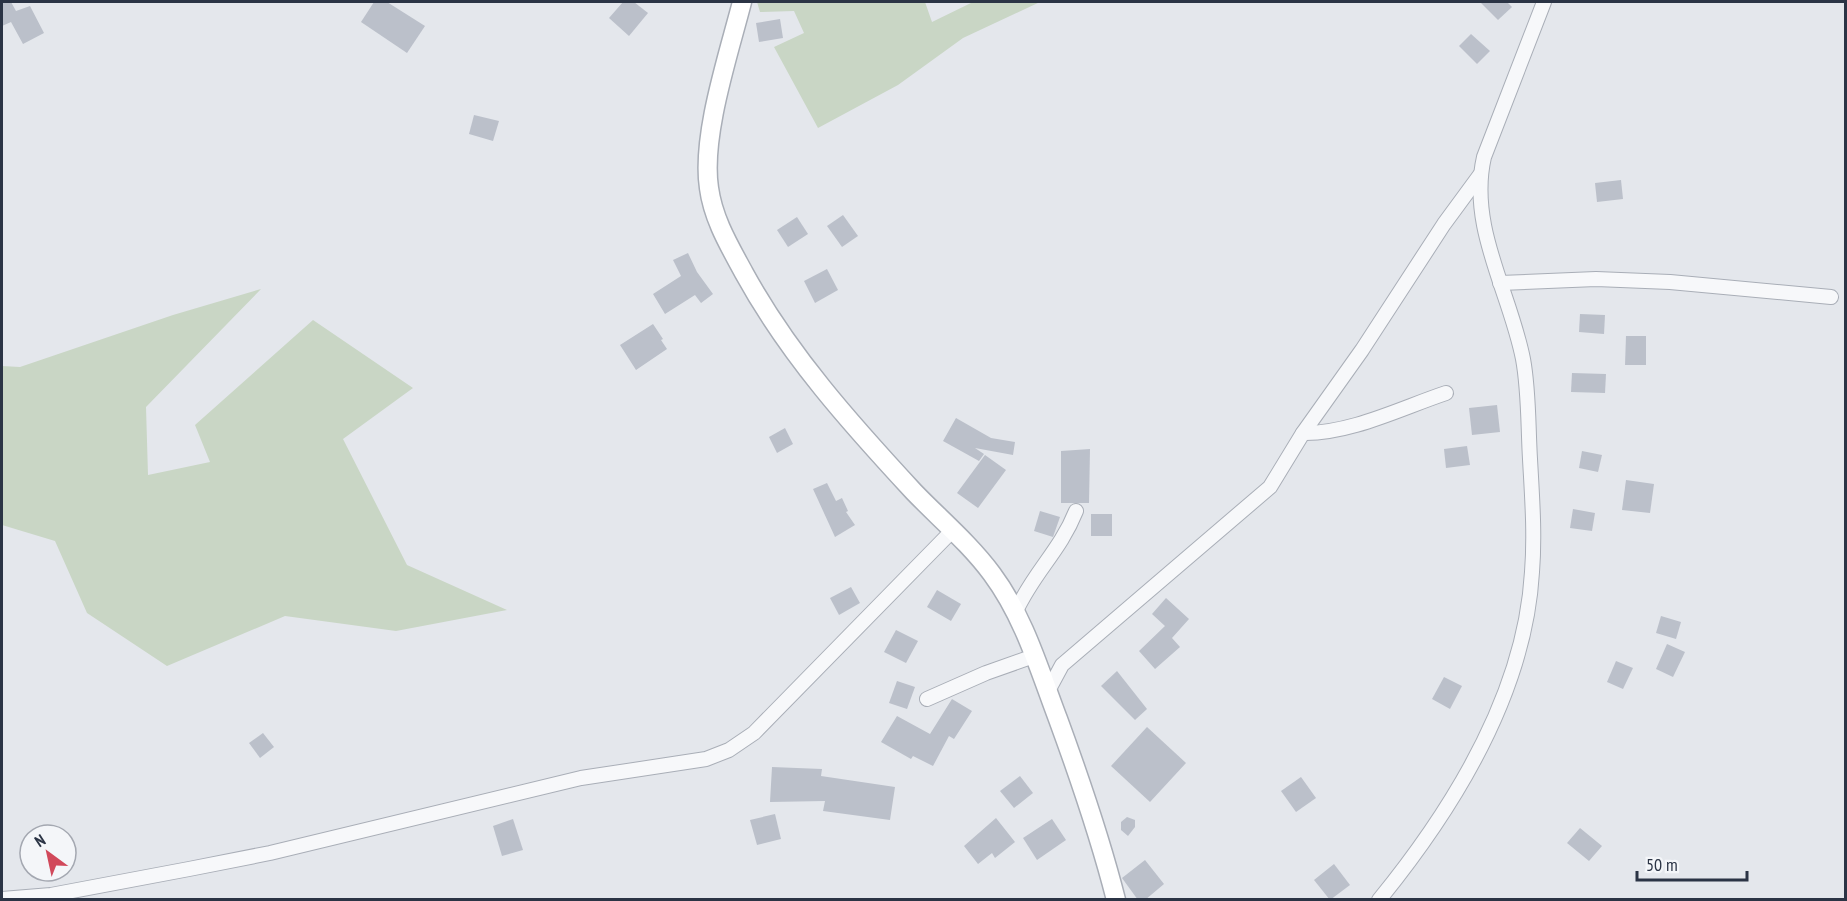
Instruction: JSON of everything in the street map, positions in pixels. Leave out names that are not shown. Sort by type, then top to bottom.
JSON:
[{"type":"street","points":[[742,2],[722,75],[712,131],[708,166],[713,208],[732,250],[762,305],[801,361],[864,438],[993,574],[1016,611],[1093,814],[1116,900]]},
{"type":"street","points":[[1379,900],[1440,817],[1484,740],[1512,675],[1526,617],[1532,573],[1533,514],[1523,360],[1482,217],[1480,175],[1484,157],[1544,2]]},
{"type":"street","points":[[1048,691],[1062,665],[1270,487],[1303,433],[1362,350],[1444,224],[1480,175]]},
{"type":"street","points":[[1500,283],[1596,279],[1670,282],[1831,297]]},
{"type":"street","points":[[1303,433],[1320,433],[1341,428],[1446,393]]},
{"type":"street","points":[[1016,611],[1029,584],[1051,558],[1066,534],[1076,511]]},
{"type":"street","points":[[2,899],[51,895],[270,853],[438,810],[580,778],[706,759],[729,750],[754,733],[952,531]]},
{"type":"street","points":[[927,699],[986,673],[1034,656]]},
{"type":"green space","points":[[757,2],[925,2],[932,22],[973,2],[1040,2],[963,38],[898,85],[818,128],[774,47],[804,33],[794,11],[760,12]]},
{"type":"green space","points":[[261,289],[146,407],[148,475],[210,462],[195,425],[313,320],[413,388],[343,439],[407,565],[507,610],[396,631],[285,616],[167,666],[87,613],[55,541],[2,525],[2,366],[20,367],[173,315]]},
{"type":"building","points":[[2,2],[11,2],[16,11],[30,6],[44,33],[23,44],[11,22],[2,26]]},
{"type":"building","points":[[374,2],[387,2],[425,26],[407,53],[361,22]]},
{"type":"building","points":[[623,2],[634,2],[648,13],[629,36],[609,18]]},
{"type":"building","points":[[1480,2],[1507,2],[1512,7],[1498,20]]},
{"type":"building","points":[[780,19],[783,38],[759,42],[756,23]]},
{"type":"building","points":[[1471,34],[1490,51],[1477,64],[1459,46]]},
{"type":"building","points":[[474,115],[499,121],[493,141],[469,134]]},
{"type":"building","points":[[1621,180],[1623,199],[1597,202],[1595,183]]},
{"type":"building","points":[[843,215],[858,236],[842,247],[827,226]]},
{"type":"building","points":[[797,217],[808,234],[788,247],[777,230]]},
{"type":"building","points":[[688,253],[697,272],[713,294],[701,303],[695,295],[665,314],[653,294],[681,276],[673,260]]},
{"type":"building","points":[[827,269],[838,290],[815,303],[804,281]]},
{"type":"building","points":[[1580,314],[1605,315],[1604,334],[1579,332]]},
{"type":"building","points":[[653,324],[667,349],[636,370],[620,345]]},
{"type":"building","points":[[1626,336],[1646,336],[1646,365],[1625,365]]},
{"type":"building","points":[[1572,373],[1606,374],[1605,393],[1571,392]]},
{"type":"building","points":[[1497,405],[1500,432],[1472,435],[1469,408]]},
{"type":"building","points":[[956,418],[991,438],[1015,442],[1013,455],[975,448],[984,454],[979,461],[943,441]]},
{"type":"building","points":[[785,428],[793,444],[777,453],[769,437]]},
{"type":"building","points":[[1467,446],[1470,465],[1446,468],[1444,449]]},
{"type":"building","points":[[1090,449],[1089,503],[1061,503],[1061,451]]},
{"type":"building","points":[[1582,451],[1602,455],[1598,472],[1579,468]]},
{"type":"building","points":[[985,455],[1006,470],[978,508],[957,493]]},
{"type":"building","points":[[1626,480],[1654,484],[1650,513],[1622,510]]},
{"type":"building","points":[[827,483],[836,501],[842,498],[848,511],[846,512],[855,525],[835,537],[813,489]]},
{"type":"building","points":[[1573,509],[1595,513],[1592,531],[1570,528]]},
{"type":"building","points":[[1040,511],[1060,517],[1053,537],[1034,531]]},
{"type":"building","points":[[1091,514],[1112,514],[1112,536],[1091,536]]},
{"type":"building","points":[[851,587],[860,603],[839,615],[830,598]]},
{"type":"building","points":[[937,590],[961,604],[951,621],[927,607]]},
{"type":"building","points":[[1166,598],[1189,619],[1172,638],[1180,647],[1155,669],[1139,651],[1165,626],[1152,614]]},
{"type":"building","points":[[1661,616],[1681,622],[1676,639],[1656,633]]},
{"type":"building","points":[[896,630],[918,641],[906,663],[884,652]]},
{"type":"building","points":[[1667,644],[1685,652],[1673,677],[1656,669]]},
{"type":"building","points":[[1616,661],[1633,668],[1623,689],[1607,682]]},
{"type":"building","points":[[1117,671],[1147,709],[1135,720],[1101,686]]},
{"type":"building","points":[[1444,677],[1462,686],[1450,709],[1432,699]]},
{"type":"building","points":[[897,681],[915,687],[907,709],[889,703]]},
{"type":"building","points":[[952,699],[972,711],[954,739],[949,736],[933,766],[913,756],[911,759],[881,742],[897,716],[930,734]]},
{"type":"building","points":[[1147,727],[1186,763],[1150,802],[1111,766]]},
{"type":"building","points":[[263,733],[274,747],[260,758],[249,743]]},
{"type":"building","points":[[772,767],[822,769],[821,776],[895,787],[890,820],[823,811],[825,801],[770,802]]},
{"type":"building","points":[[1020,776],[1033,793],[1014,808],[1000,791]]},
{"type":"building","points":[[1301,777],[1316,798],[1296,812],[1281,791]]},
{"type":"building","points":[[775,814],[781,839],[757,845],[750,820]]},
{"type":"building","points":[[1127,817],[1135,820],[1135,827],[1128,836],[1121,830],[1121,822]]},
{"type":"building","points":[[996,818],[1015,842],[995,858],[992,853],[978,864],[964,846]]},
{"type":"building","points":[[513,819],[523,850],[502,856],[493,826]]},
{"type":"building","points":[[1052,819],[1066,840],[1037,860],[1023,838]]},
{"type":"building","points":[[1580,828],[1602,846],[1589,861],[1567,843]]},
{"type":"building","points":[[1145,860],[1164,884],[1145,900],[1138,900],[1122,878]]},
{"type":"building","points":[[1334,864],[1350,885],[1330,900],[1314,880]]}]
